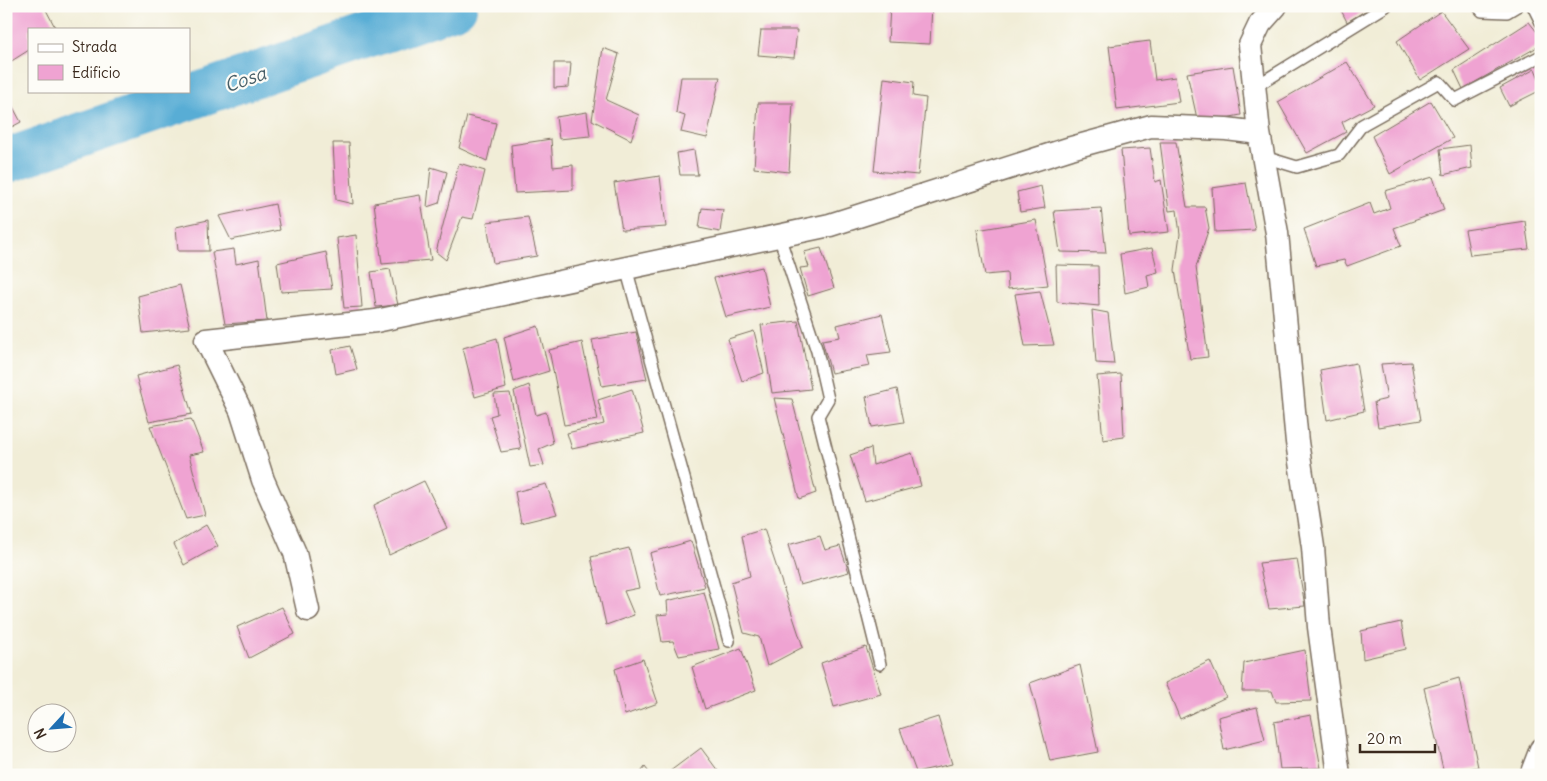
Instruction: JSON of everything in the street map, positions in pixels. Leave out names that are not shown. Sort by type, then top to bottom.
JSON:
[{"type":"street","points":[[1276,6],[1260,24],[1250,45],[1253,88],[1277,233],[1297,442],[1313,547],[1319,627],[1339,775]]},
{"type":"street","points":[[308,610],[295,553],[263,480],[241,411],[206,340],[376,321],[830,225],[1071,148],[1151,126],[1226,128],[1259,133]]},
{"type":"street","points":[[1531,775],[1541,749]]},
{"type":"lane","points":[[1253,88],[1386,6]]},
{"type":"lane","points":[[1478,6],[1482,11],[1507,12],[1517,6]]},
{"type":"lane","points":[[1533,6],[1541,22]]},
{"type":"lane","points":[[1264,157],[1297,167],[1339,155],[1362,125],[1439,82],[1455,100],[1541,56]]},
{"type":"lane","points":[[779,236],[817,351],[828,399],[818,416],[880,664]]},
{"type":"lane","points":[[626,268],[729,641]]},
{"type":"building","points":[[7,6],[44,6],[55,28],[28,28],[28,51],[10,62],[6,56]]},
{"type":"building","points":[[890,6],[932,6],[930,44],[888,42]]},
{"type":"building","points":[[1339,6],[1373,6],[1347,22]]},
{"type":"building","points":[[1441,11],[1469,49],[1420,80],[1397,41]]},
{"type":"building","points":[[1529,22],[1541,37],[1541,45],[1463,89],[1454,70]]},
{"type":"building","points":[[761,30],[797,30],[794,58],[758,55]]},
{"type":"building","points":[[1150,41],[1155,80],[1175,77],[1179,102],[1117,110],[1109,46]]},
{"type":"building","points":[[603,48],[619,54],[606,100],[639,115],[631,140],[592,120]]},
{"type":"building","points":[[1347,62],[1374,105],[1342,122],[1346,132],[1307,153],[1278,102]]},
{"type":"building","points":[[554,63],[571,63],[569,87],[554,88]]},
{"type":"building","points":[[1233,66],[1241,115],[1198,123],[1187,73]]},
{"type":"building","points":[[1535,69],[1541,83],[1541,90],[1509,106],[1500,88]]},
{"type":"building","points":[[681,77],[720,77],[707,138],[681,132],[685,116],[676,113]]},
{"type":"building","points":[[884,78],[914,82],[913,96],[926,98],[918,175],[874,171]]},
{"type":"building","points":[[6,94],[21,122],[6,130]]},
{"type":"building","points":[[1431,101],[1453,138],[1390,174],[1372,136]]},
{"type":"building","points":[[758,103],[793,103],[789,172],[754,168]]},
{"type":"building","points":[[587,112],[590,136],[559,139],[556,117]]},
{"type":"building","points":[[467,116],[496,123],[487,161],[459,148]]},
{"type":"building","points":[[551,139],[553,167],[573,165],[573,190],[515,193],[511,145]]},
{"type":"building","points":[[1160,142],[1176,142],[1187,207],[1205,207],[1209,228],[1196,267],[1208,357],[1190,359],[1175,270],[1180,234],[1177,210],[1169,211]]},
{"type":"building","points":[[333,143],[349,143],[353,204],[336,200]]},
{"type":"building","points":[[1470,145],[1472,168],[1443,175],[1440,149]]},
{"type":"building","points":[[1150,148],[1155,182],[1161,180],[1169,232],[1129,236],[1121,150]]},
{"type":"building","points":[[694,150],[698,175],[680,175],[677,153]]},
{"type":"building","points":[[459,163],[485,171],[473,219],[462,217],[446,260],[436,252]]},
{"type":"building","points":[[431,167],[447,172],[439,203],[427,207]]},
{"type":"building","points":[[660,176],[666,227],[622,230],[614,183]]},
{"type":"building","points":[[1433,177],[1444,210],[1394,228],[1401,246],[1347,266],[1344,260],[1316,266],[1304,229],[1370,203],[1374,214],[1390,208],[1385,191]]},
{"type":"building","points":[[1246,183],[1255,230],[1215,232],[1212,188]]},
{"type":"building","points":[[1041,186],[1045,208],[1020,212],[1017,192]]},
{"type":"building","points":[[420,195],[431,260],[382,264],[374,203]]},
{"type":"building","points":[[275,204],[280,230],[231,240],[219,216]]},
{"type":"building","points":[[702,208],[723,210],[720,232],[699,228]]},
{"type":"building","points":[[1101,208],[1106,253],[1060,252],[1054,211]]},
{"type":"building","points":[[528,217],[537,256],[493,263],[487,222]]},
{"type":"building","points":[[208,220],[209,251],[178,251],[176,227]]},
{"type":"building","points":[[1036,220],[1048,285],[1008,289],[1007,273],[985,275],[977,230]]},
{"type":"building","points":[[1525,221],[1529,249],[1470,255],[1465,230]]},
{"type":"building","points":[[356,235],[362,307],[344,308],[337,238]]},
{"type":"building","points":[[821,248],[834,288],[808,296],[800,268],[809,267],[804,252]]},
{"type":"building","points":[[1152,248],[1158,272],[1147,275],[1149,287],[1125,293],[1120,254]]},
{"type":"building","points":[[234,249],[236,264],[259,259],[267,321],[225,324],[212,252]]},
{"type":"building","points":[[326,252],[332,289],[281,292],[277,263]]},
{"type":"building","points":[[1056,265],[1098,266],[1099,306],[1057,302]]},
{"type":"building","points":[[762,267],[770,307],[726,317],[714,278]]},
{"type":"building","points":[[390,269],[398,305],[376,307],[371,272]]},
{"type":"building","points":[[180,285],[190,328],[143,333],[138,296]]},
{"type":"building","points":[[1040,291],[1054,345],[1025,346],[1015,294]]},
{"type":"building","points":[[1092,310],[1108,313],[1114,364],[1096,363]]},
{"type":"building","points":[[882,314],[891,352],[867,355],[870,366],[831,373],[822,340],[840,337],[837,325]]},
{"type":"building","points":[[798,321],[811,389],[772,393],[761,325]]},
{"type":"building","points":[[538,326],[549,371],[514,382],[504,337]]},
{"type":"building","points":[[754,331],[764,373],[742,381],[728,339]]},
{"type":"building","points":[[636,332],[647,379],[602,386],[592,340]]},
{"type":"building","points":[[497,338],[506,388],[475,397],[463,348]]},
{"type":"building","points":[[582,342],[598,420],[564,425],[549,350]]},
{"type":"building","points":[[350,346],[357,369],[336,374],[332,350]]},
{"type":"building","points":[[1411,362],[1421,420],[1378,427],[1374,402],[1387,399],[1381,364]]},
{"type":"building","points":[[1356,363],[1364,411],[1327,420],[1320,370]]},
{"type":"building","points":[[177,365],[192,414],[149,422],[136,376]]},
{"type":"building","points":[[1121,374],[1124,437],[1103,440],[1097,376]]},
{"type":"building","points":[[529,385],[536,415],[546,412],[553,443],[539,449],[544,465],[530,467],[514,391]]},
{"type":"building","points":[[632,389],[644,433],[572,449],[567,433],[604,424],[598,400]]},
{"type":"building","points":[[897,389],[904,422],[872,427],[866,397]]},
{"type":"building","points":[[510,393],[521,449],[501,452],[490,416],[497,414],[494,394]]},
{"type":"building","points":[[774,398],[792,399],[816,493],[799,499]]},
{"type":"building","points":[[191,419],[204,452],[189,455],[205,515],[186,519],[150,426]]},
{"type":"building","points":[[871,448],[873,465],[912,453],[921,486],[865,501],[850,455]]},
{"type":"building","points":[[424,481],[447,528],[389,555],[374,505]]},
{"type":"building","points":[[546,484],[557,514],[521,523],[515,492]]},
{"type":"building","points":[[206,525],[218,546],[184,565],[174,544]]},
{"type":"building","points":[[764,529],[803,647],[767,666],[759,637],[744,633],[731,582],[750,576],[742,536]]},
{"type":"building","points":[[820,536],[825,550],[840,546],[849,572],[800,585],[788,545]]},
{"type":"building","points":[[691,541],[705,587],[660,596],[650,553]]},
{"type":"building","points":[[629,548],[639,588],[624,591],[634,615],[606,625],[591,557]]},
{"type":"building","points":[[1297,559],[1305,606],[1269,609],[1259,563]]},
{"type":"building","points":[[704,592],[719,649],[679,656],[673,641],[662,642],[657,615],[668,614],[667,601]]},
{"type":"building","points":[[282,607],[295,634],[249,658],[237,627]]},
{"type":"building","points":[[1401,622],[1406,649],[1363,659],[1361,631]]},
{"type":"building","points":[[866,647],[881,694],[834,707],[821,663]]},
{"type":"building","points":[[741,648],[756,690],[705,709],[692,667]]},
{"type":"building","points":[[1305,650],[1311,701],[1276,702],[1272,691],[1242,691],[1244,663]]},
{"type":"building","points":[[643,659],[658,703],[625,715],[615,669]]},
{"type":"building","points":[[1210,661],[1226,697],[1180,719],[1165,683]]},
{"type":"building","points":[[1080,665],[1098,752],[1050,761],[1030,683]]},
{"type":"building","points":[[1459,678],[1478,767],[1444,773],[1424,688]]},
{"type":"building","points":[[1257,707],[1265,740],[1224,750],[1218,717]]},
{"type":"building","points":[[1311,715],[1321,768],[1280,769],[1274,722]]},
{"type":"building","points":[[938,717],[952,764],[916,772],[900,729]]},
{"type":"building","points":[[701,748],[721,775],[665,775]]},
{"type":"building","points":[[645,767],[651,775],[639,775]]},
{"type":"waterway","name":"Cosa","points":[[6,161],[455,6]]}]
